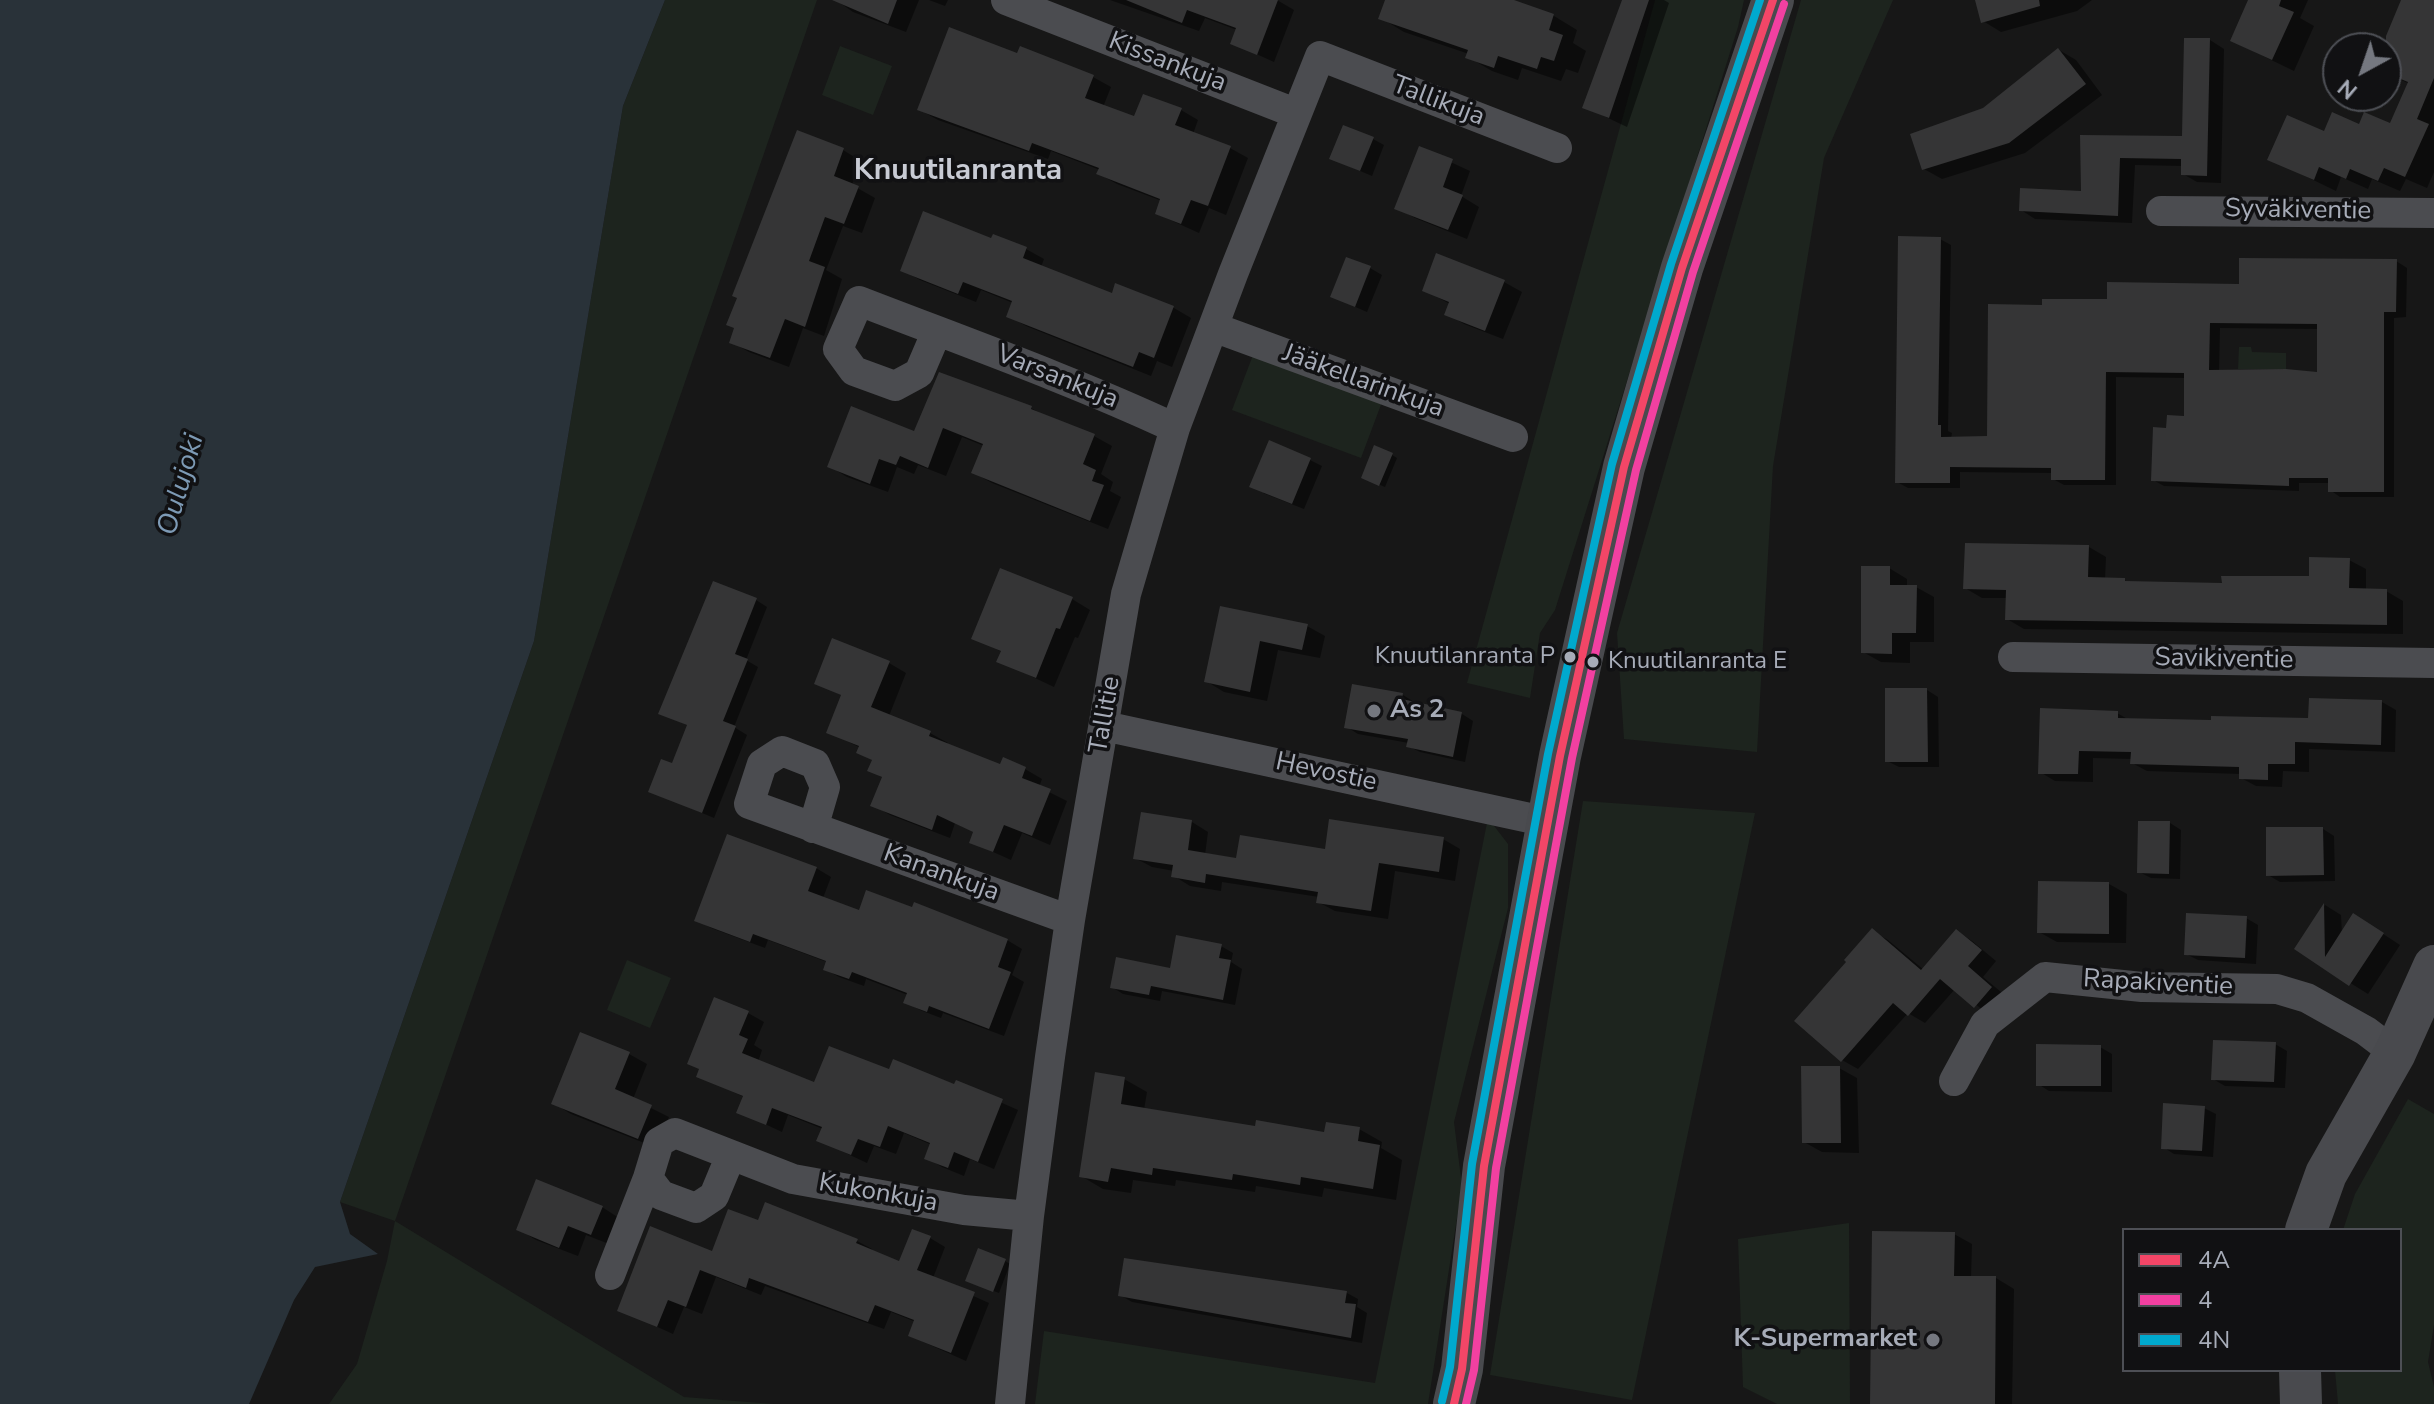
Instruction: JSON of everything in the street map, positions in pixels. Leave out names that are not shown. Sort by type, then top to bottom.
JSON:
[{"type":"main road","points":[[1457,1400],[1484,1166],[1548,822],[1624,467],[1682,268],[1773,0]]},
{"type":"main road","points":[[2307,1228],[2326,1174],[2395,1053],[2434,966]]},
{"type":"main road","points":[[2300,1372],[2301,1404]]},
{"type":"street","name":"Kissankuja","points":[[1006,0],[1041,6],[1295,113]]},
{"type":"street","name":"Tallitie","points":[[1010,1404],[1029,1216],[1070,920],[1126,594],[1175,428],[1295,113],[1320,56]]},
{"type":"street","name":"Tallikuja","points":[[1320,56],[1557,148]]},
{"type":"street","name":"Syväkiventie","points":[[2161,211],[2434,213]]},
{"type":"street","name":"Jääkellarinkuja","points":[[1213,327],[1513,437]]},
{"type":"street","name":"Varsankuja","points":[[937,331],[1111,398],[1175,428]]},
{"type":"street","name":"Savikiventie","points":[[2013,657],[2434,663]]},
{"type":"street","name":"Hevostie","points":[[1104,726],[1548,822]]},
{"type":"street","name":"Kanankuja","points":[[813,828],[1070,920]]},
{"type":"street","name":"Rapakiventie","points":[[1954,1081],[1985,1024],[2045,977],[2142,987],[2277,989],[2307,998],[2366,1031],[2395,1053]]},
{"type":"street","name":"Kukonkuja","points":[[648,1178],[659,1142],[675,1133],[793,1179],[964,1210],[1029,1216]]},
{"type":"street","points":[[648,1178],[661,1195],[696,1208],[714,1196],[731,1155]]},
{"type":"street","points":[[610,1275],[648,1178]]},
{"type":"shaded area","points":[[665,0],[817,0],[395,1221],[340,1202],[534,641],[623,106]]},
{"type":"shaded area","points":[[1655,0],[1744,0],[1555,610],[1540,633],[1530,698],[1467,683]]},
{"type":"shaded area","points":[[1801,0],[1893,0],[1824,158],[1773,466],[1757,752],[1624,739],[1617,633]]},
{"type":"shaded area","points":[[840,46],[892,66],[873,115],[822,95]]},
{"type":"shaded area","points":[[2239,347],[2251,347],[2252,352],[2286,353],[2286,369],[2238,369]]},
{"type":"shaded area","points":[[1253,355],[1382,402],[1361,458],[1232,410]]},
{"type":"shaded area","points":[[1583,801],[1755,813],[1632,1400],[1490,1375]]},
{"type":"shaded area","points":[[1488,818],[1508,844],[1508,908],[1454,1122],[1462,1186],[1428,1404],[1035,1404],[1044,1331],[1375,1383]]},
{"type":"shaded area","points":[[627,960],[671,978],[650,1028],[607,1010]]},
{"type":"shaded area","points":[[2408,1099],[2434,1114],[2434,1325],[2428,1362],[2434,1387],[2434,1404],[2338,1404],[2335,1372],[2402,1372],[2402,1228],[2344,1228],[2355,1194]]},
{"type":"shaded area","points":[[395,1221],[684,1397],[774,1404],[329,1404],[357,1364],[387,1261]]},
{"type":"shaded area","points":[[1849,1223],[1850,1404],[1777,1404],[1743,1387],[1738,1239]]},
{"type":"water","name":"Oulujoki","points":[[0,0],[665,0],[623,106],[534,641],[340,1202],[350,1234],[378,1254],[315,1267],[294,1300],[249,1404],[0,1404]]},
{"type":"building","points":[[832,0],[897,0],[888,24]]},
{"type":"building","points":[[1126,0],[1278,0],[1257,55],[1230,44],[1236,28],[1187,10],[1182,23]]},
{"type":"building","points":[[1385,0],[1514,0],[1554,14],[1549,30],[1563,35],[1554,61],[1541,57],[1537,69],[1498,56],[1494,68],[1465,58],[1468,50],[1378,19]]},
{"type":"building","points":[[1622,0],[1649,0],[1609,118],[1582,108]]},
{"type":"building","points":[[1975,0],[2039,0],[2040,6],[1981,23]]},
{"type":"building","points":[[2248,0],[2281,0],[2279,6],[2294,12],[2272,60],[2230,41]]},
{"type":"building","points":[[2401,0],[2434,0],[2434,78],[2417,119],[2429,124],[2405,177],[2384,168],[2378,181],[2350,169],[2346,179],[2319,167],[2314,180],[2267,160],[2287,115],[2324,131],[2332,112],[2359,124],[2364,112],[2390,123],[2395,112],[2402,112],[2402,96],[2408,82],[2402,80],[2402,32],[2388,32]]},
{"type":"building","points":[[949,27],[1017,53],[1020,46],[1094,75],[1085,98],[1134,116],[1143,94],[1182,108],[1175,125],[1231,146],[1208,206],[1191,200],[1181,224],[1155,214],[1160,199],[1096,174],[1099,168],[1032,143],[1029,151],[917,110]]},
{"type":"building","points":[[2184,38],[2210,38],[2207,176],[2181,175],[2181,159],[2120,158],[2118,216],[2019,211],[2020,188],[2081,191],[2080,135],[2182,136]]},
{"type":"building","points":[[2058,48],[2086,84],[2009,143],[1922,170],[1910,134],[1983,108]]},
{"type":"building","points":[[1343,125],[1374,137],[1360,171],[1329,159]]},
{"type":"building","points":[[797,130],[844,148],[834,176],[859,186],[844,224],[825,217],[809,261],[825,267],[805,327],[785,319],[770,358],[729,343],[734,328],[726,325],[737,298],[732,296]]},
{"type":"building","points":[[1419,146],[1453,159],[1443,187],[1463,195],[1448,230],[1394,209]]},
{"type":"building","points":[[923,211],[991,238],[993,234],[1027,247],[1023,258],[1112,293],[1115,283],[1174,306],[1154,358],[1139,352],[1133,367],[1006,317],[1012,301],[963,282],[958,294],[900,271]]},
{"type":"building","points":[[1898,236],[1941,237],[1938,425],[1941,425],[1941,437],[1987,436],[1988,304],[2042,305],[2042,299],[2107,299],[2107,282],[2239,284],[2239,258],[2397,259],[2396,312],[2384,312],[2384,492],[2328,492],[2328,478],[2289,478],[2289,486],[2151,481],[2153,427],[2166,428],[2167,415],[2184,416],[2184,373],[2106,372],[2105,480],[2051,480],[2051,468],[1950,467],[1950,483],[1895,483]],"holes":[[[2210,323],[2317,324],[2317,372],[2286,369],[2209,370]]]},
{"type":"building","points":[[1436,253],[1505,280],[1485,331],[1444,315],[1449,302],[1422,291]]},
{"type":"building","points":[[1346,257],[1371,266],[1355,307],[1330,297]]},
{"type":"building","points":[[939,372],[1032,406],[1031,409],[1095,434],[1083,464],[1096,470],[1092,481],[1104,485],[1090,521],[971,473],[983,444],[943,428],[928,468],[900,456],[896,465],[879,459],[870,484],[827,467],[851,406],[914,431]]},
{"type":"building","points":[[1269,440],[1311,458],[1292,504],[1249,487]]},
{"type":"building","points":[[1374,445],[1393,453],[1379,486],[1361,478]]},
{"type":"building","points":[[1965,543],[2089,545],[2088,577],[2125,578],[2125,581],[2222,583],[2221,576],[2309,576],[2309,557],[2350,558],[2349,588],[2387,589],[2387,625],[2005,620],[2006,590],[1963,589]]},
{"type":"building","points":[[1861,566],[1890,566],[1890,585],[1917,585],[1916,633],[1892,633],[1892,654],[1861,653]]},
{"type":"building","points":[[1000,568],[1073,597],[1060,629],[1056,628],[1036,678],[996,662],[1001,651],[971,639]]},
{"type":"building","points":[[713,581],[757,598],[735,654],[748,659],[723,721],[736,726],[702,813],[648,792],[661,759],[672,763],[687,725],[658,714]]},
{"type":"building","points":[[1220,606],[1308,624],[1302,650],[1260,641],[1250,692],[1204,682]]},
{"type":"building","points":[[832,638],[890,661],[871,707],[931,731],[929,736],[1000,764],[1003,757],[1026,767],[1022,778],[1051,789],[1032,836],[1004,825],[993,852],[969,843],[973,832],[937,815],[932,830],[870,806],[882,777],[867,771],[872,760],[856,753],[859,746],[826,733],[841,695],[814,684]]},
{"type":"building","points":[[1352,684],[1403,693],[1402,699],[1462,712],[1453,757],[1406,747],[1408,739],[1344,728]]},
{"type":"building","points":[[1885,688],[1927,688],[1928,762],[1885,762]]},
{"type":"building","points":[[2309,698],[2382,700],[2381,745],[2295,742],[2295,764],[2268,764],[2268,780],[2239,779],[2239,767],[2130,764],[2131,752],[2079,751],[2078,774],[2038,774],[2040,708],[2118,711],[2118,718],[2308,718]]},
{"type":"building","points":[[1141,812],[1192,820],[1188,850],[1236,858],[1240,835],[1325,849],[1329,819],[1444,837],[1439,872],[1379,863],[1371,911],[1316,903],[1318,892],[1206,874],[1205,883],[1171,877],[1173,865],[1133,859]]},
{"type":"building","points":[[2138,821],[2170,821],[2169,874],[2137,873]]},
{"type":"building","points":[[2266,827],[2323,827],[2324,875],[2266,876]]},
{"type":"building","points":[[727,834],[817,867],[808,891],[859,910],[866,890],[912,907],[914,902],[1008,939],[998,967],[1011,972],[989,1029],[929,1006],[927,1012],[903,1003],[907,993],[852,972],[849,979],[823,970],[826,961],[753,934],[750,942],[694,921]]},
{"type":"building","points":[[2038,881],[2109,882],[2109,934],[2037,933]]},
{"type":"building","points":[[2324,903],[2325,957],[2353,913],[2384,933],[2349,986],[2294,949]]},
{"type":"building","points":[[2186,913],[2247,916],[2245,958],[2184,955]]},
{"type":"building","points":[[1872,928],[1921,970],[1956,929],[1982,950],[1968,966],[1992,987],[1974,1008],[1940,979],[1908,1016],[1893,1003],[1841,1062],[1794,1021]]},
{"type":"building","points":[[1176,935],[1222,944],[1219,958],[1231,960],[1223,1000],[1151,986],[1149,995],[1110,988],[1116,957],[1170,968]]},
{"type":"building","points":[[714,997],[749,1011],[739,1035],[748,1039],[742,1053],[814,1082],[829,1046],[889,1069],[893,1059],[954,1084],[956,1080],[1003,1099],[978,1162],[954,1152],[948,1168],[924,1159],[930,1143],[888,1126],[880,1147],[858,1139],[851,1155],[816,1141],[822,1127],[772,1108],[766,1125],[736,1113],[743,1096],[696,1077],[699,1069],[687,1064]]},
{"type":"building","points":[[580,1032],[630,1052],[615,1089],[652,1105],[638,1139],[551,1104]]},
{"type":"building","points":[[2213,1040],[2276,1042],[2274,1082],[2211,1080]]},
{"type":"building","points":[[2036,1044],[2101,1045],[2101,1086],[2036,1086]]},
{"type":"building","points":[[1801,1066],[1840,1066],[1841,1143],[1802,1143]]},
{"type":"building","points":[[1095,1072],[1125,1077],[1121,1104],[1255,1126],[1256,1120],[1324,1132],[1326,1122],[1360,1127],[1358,1141],[1380,1145],[1373,1189],[1301,1177],[1300,1185],[1233,1174],[1232,1180],[1153,1168],[1152,1175],[1111,1168],[1108,1182],[1079,1177]]},
{"type":"building","points":[[2163,1103],[2205,1106],[2202,1151],[2161,1149]]},
{"type":"building","points":[[536,1179],[603,1206],[591,1235],[568,1226],[559,1248],[516,1230]]},
{"type":"building","points":[[765,1202],[858,1239],[856,1243],[899,1261],[912,1229],[931,1236],[917,1270],[975,1292],[951,1353],[908,1336],[914,1320],[875,1305],[868,1322],[749,1278],[746,1288],[700,1270],[686,1307],[668,1300],[657,1327],[617,1311],[650,1226],[712,1251],[728,1209],[758,1220]]},
{"type":"building","name":"K-Supermarket","points":[[1872,1231],[1955,1232],[1954,1276],[1996,1276],[1995,1404],[1870,1404]]},
{"type":"building","points":[[978,1248],[1006,1259],[993,1292],[965,1281]]},
{"type":"building","points":[[1124,1258],[1347,1291],[1345,1303],[1356,1304],[1351,1338],[1118,1296]]},
{"type":"transit line","name":"4N","points":[[1442,1401],[1450,1367],[1472,1164],[1548,754],[1612,464],[1671,264],[1760,0]]},
{"type":"transit line","name":"4A","points":[[1454,1404],[1462,1369],[1484,1166],[1560,756],[1624,467],[1682,268],[1773,0]]},
{"type":"transit line","name":"4","points":[[1466,1404],[1474,1370],[1496,1168],[1572,758],[1636,470],[1693,272],[1784,4]]},
{"type":"place","name":"Knuutilanranta P","points":[[1570,657]]},
{"type":"place","name":"Knuutilanranta E","points":[[1593,662]]},
{"type":"place","name":"As 2","points":[[1374,711]]},
{"type":"place","name":"K-Supermarket","points":[[1933,1340]]},
{"type":"district","name":"Knuutilanranta","points":[[958,172]]}]
